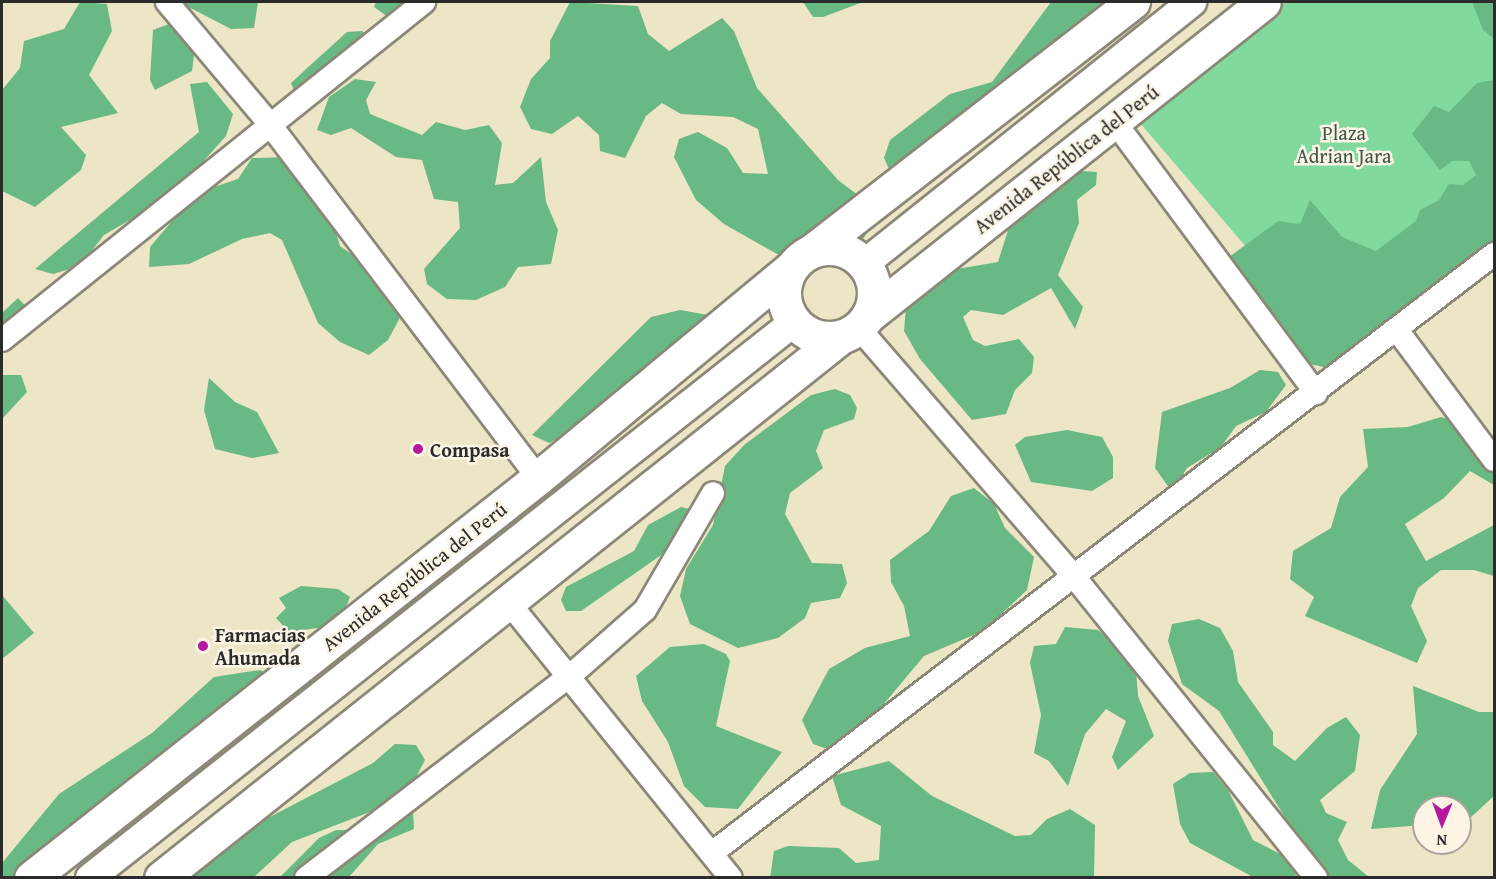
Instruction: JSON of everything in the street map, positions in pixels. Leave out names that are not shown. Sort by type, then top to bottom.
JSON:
[{"type":"highway","name":"Avenida República del Perú","points":[[31,878],[538,478],[802,259],[1133,2]]},
{"type":"highway","name":"Avenida República del Perú","points":[[161,878],[1263,2]]},
{"type":"highway","points":[[841,249],[864,264],[874,290],[856,327],[810,334],[794,322],[783,298],[802,259],[841,249]]},
{"type":"street","points":[[167,2],[268,122],[538,478]]},
{"type":"street","points":[[2,340],[268,122],[424,2]]},
{"type":"street","points":[[864,264],[1192,2]]},
{"type":"street","points":[[1114,121],[1316,393]]},
{"type":"street","points":[[712,853],[1076,579],[1494,254]]},
{"type":"street","points":[[90,878],[794,322]]},
{"type":"street","points":[[856,327],[1076,579],[1316,878]]},
{"type":"street","points":[[1396,330],[1494,460]]},
{"type":"street","points":[[306,878],[571,675],[645,610],[713,493]]},
{"type":"street","points":[[509,603],[571,675],[731,878]]},
{"type":"green space","points":[[80,2],[107,4],[112,31],[89,75],[118,113],[61,127],[86,155],[81,170],[35,207],[2,191],[2,90],[20,68],[24,41],[64,29]]},
{"type":"green space","points":[[179,2],[258,2],[254,28],[231,29]]},
{"type":"green space","points":[[376,2],[417,2],[388,17],[374,7]]},
{"type":"green space","points":[[570,2],[638,6],[648,34],[669,51],[722,18],[734,31],[757,88],[838,180],[863,199],[872,224],[856,251],[814,262],[777,254],[724,224],[696,200],[674,157],[679,139],[698,132],[727,148],[743,173],[768,174],[758,129],[733,117],[681,114],[662,103],[646,116],[625,158],[600,151],[599,135],[578,116],[552,134],[531,129],[520,107],[531,79],[550,58],[550,41]]},
{"type":"green space","points":[[803,2],[863,2],[823,17],[813,17]]},
{"type":"green space","points":[[1051,2],[1107,2],[981,145],[889,169],[884,158],[890,140],[950,94],[992,82]]},
{"type":"green space","name":"Plaza Adrian Jara","points":[[1277,2],[1494,2],[1494,205],[1324,338],[1134,116]]},
{"type":"green space","points":[[1472,2],[1494,2],[1494,39],[1483,30]]},
{"type":"green space","points":[[169,24],[195,47],[192,71],[155,90],[150,80],[153,30]]},
{"type":"green space","points":[[362,31],[367,35],[295,93],[291,83],[347,32]]},
{"type":"green space","points":[[355,79],[376,82],[366,100],[370,114],[422,135],[436,122],[465,130],[489,125],[502,143],[495,185],[513,183],[541,157],[546,202],[558,230],[551,264],[518,267],[505,287],[476,300],[447,299],[427,284],[424,269],[460,228],[458,202],[434,199],[422,160],[396,157],[351,128],[331,135],[317,130],[329,97]]},
{"type":"green space","points":[[1494,80],[1494,247],[1338,370],[1295,361],[1225,260],[1278,221],[1300,224],[1310,200],[1342,237],[1376,251],[1416,221],[1420,210],[1439,200],[1449,184],[1463,185],[1476,175],[1469,161],[1452,161],[1440,170],[1412,134],[1434,106],[1449,112],[1477,83]]},
{"type":"green space","points":[[207,82],[233,114],[226,136],[173,195],[104,235],[80,266],[53,274],[35,269],[199,132],[190,84]]},
{"type":"green space","points":[[292,157],[329,208],[340,246],[411,297],[388,340],[369,355],[340,342],[318,323],[282,240],[270,233],[242,239],[189,264],[149,267],[150,247],[196,193],[238,179],[252,158]]},
{"type":"green space","points":[[1080,171],[1097,172],[1096,185],[1077,200],[1079,223],[1058,275],[1083,307],[1075,329],[1051,288],[1003,315],[971,310],[963,317],[973,340],[985,346],[1019,339],[1034,357],[1032,373],[1015,390],[1006,414],[972,420],[920,359],[904,331],[906,307],[951,270],[998,262],[1010,224]]},
{"type":"green space","points":[[18,298],[30,311],[2,340],[2,313]]},
{"type":"green space","points":[[680,310],[708,315],[709,340],[570,433],[549,443],[532,435],[651,317]]},
{"type":"green space","points":[[1260,370],[1278,372],[1286,385],[1266,412],[1236,426],[1221,447],[1187,468],[1172,492],[1155,468],[1162,412],[1230,388]]},
{"type":"green space","points":[[2,375],[21,375],[27,392],[2,419]]},
{"type":"green space","points":[[209,378],[235,402],[257,412],[279,453],[252,458],[215,449],[204,410]]},
{"type":"green space","points":[[835,389],[850,395],[857,408],[854,419],[824,430],[816,451],[823,468],[790,493],[785,514],[812,563],[842,564],[847,583],[840,598],[811,603],[805,618],[778,638],[738,648],[690,624],[680,596],[686,569],[713,525],[725,466],[744,445],[811,395]]},
{"type":"green space","points":[[1441,417],[1481,428],[1494,447],[1494,485],[1470,471],[1444,498],[1405,524],[1426,561],[1494,525],[1494,576],[1474,570],[1441,570],[1418,588],[1411,606],[1427,641],[1417,663],[1305,616],[1314,597],[1290,579],[1293,551],[1331,528],[1340,497],[1368,467],[1363,429],[1408,427]]},
{"type":"green space","points":[[1067,430],[1102,437],[1113,457],[1113,478],[1092,491],[1031,482],[1015,445],[1025,437]]},
{"type":"green space","points":[[974,488],[994,504],[1005,528],[1034,557],[1027,590],[983,631],[924,656],[842,754],[813,744],[802,720],[829,669],[865,648],[910,636],[904,606],[891,582],[890,560],[929,531],[951,496]]},
{"type":"green space","points":[[681,507],[693,510],[677,544],[581,611],[566,611],[561,600],[566,587],[634,551],[648,525]]},
{"type":"green space","points":[[301,586],[338,589],[350,597],[339,625],[289,632],[276,618],[286,608],[279,598]]},
{"type":"green space","points":[[2,595],[34,633],[2,659]]},
{"type":"green space","points":[[1199,619],[1220,628],[1233,651],[1238,682],[1273,732],[1273,745],[1295,761],[1327,728],[1346,717],[1360,735],[1355,771],[1320,800],[1326,813],[1347,822],[1338,840],[1348,860],[1369,877],[1322,877],[1219,711],[1182,684],[1168,641],[1172,624]]},
{"type":"green space","points":[[1065,627],[1098,630],[1123,650],[1136,670],[1138,696],[1154,736],[1118,770],[1112,757],[1126,721],[1106,709],[1085,734],[1068,786],[1049,761],[1034,753],[1041,715],[1030,663],[1034,646],[1056,644]]},
{"type":"green space","points":[[704,644],[726,654],[730,661],[716,726],[782,752],[738,809],[705,807],[684,786],[668,742],[642,701],[636,676],[670,647]]},
{"type":"green space","points":[[260,670],[289,683],[251,740],[224,748],[188,776],[155,789],[44,877],[2,878],[2,863],[59,794],[152,733],[214,677]]},
{"type":"green space","points":[[1413,686],[1479,712],[1494,712],[1494,796],[1472,816],[1472,795],[1412,795],[1412,826],[1371,829],[1380,790],[1417,734]]},
{"type":"green space","points":[[395,744],[416,745],[425,760],[411,787],[393,803],[292,842],[254,877],[183,878],[245,830],[373,763]]},
{"type":"green space","points":[[889,761],[932,796],[1015,836],[1031,835],[1047,819],[1070,809],[1095,825],[1094,877],[770,878],[774,851],[788,846],[839,848],[856,863],[879,860],[881,826],[841,805],[832,776]]},
{"type":"green space","points":[[1213,772],[1228,790],[1253,840],[1286,857],[1297,877],[1253,877],[1190,843],[1180,824],[1173,784],[1190,773]]},
{"type":"green space","points":[[399,809],[413,811],[414,829],[378,844],[349,877],[279,878],[319,838],[336,830],[361,830]]},
{"type":"place","name":"Compasa","points":[[418,449]]},
{"type":"place","name":"Farmacias Ahumada","points":[[203,646]]}]
